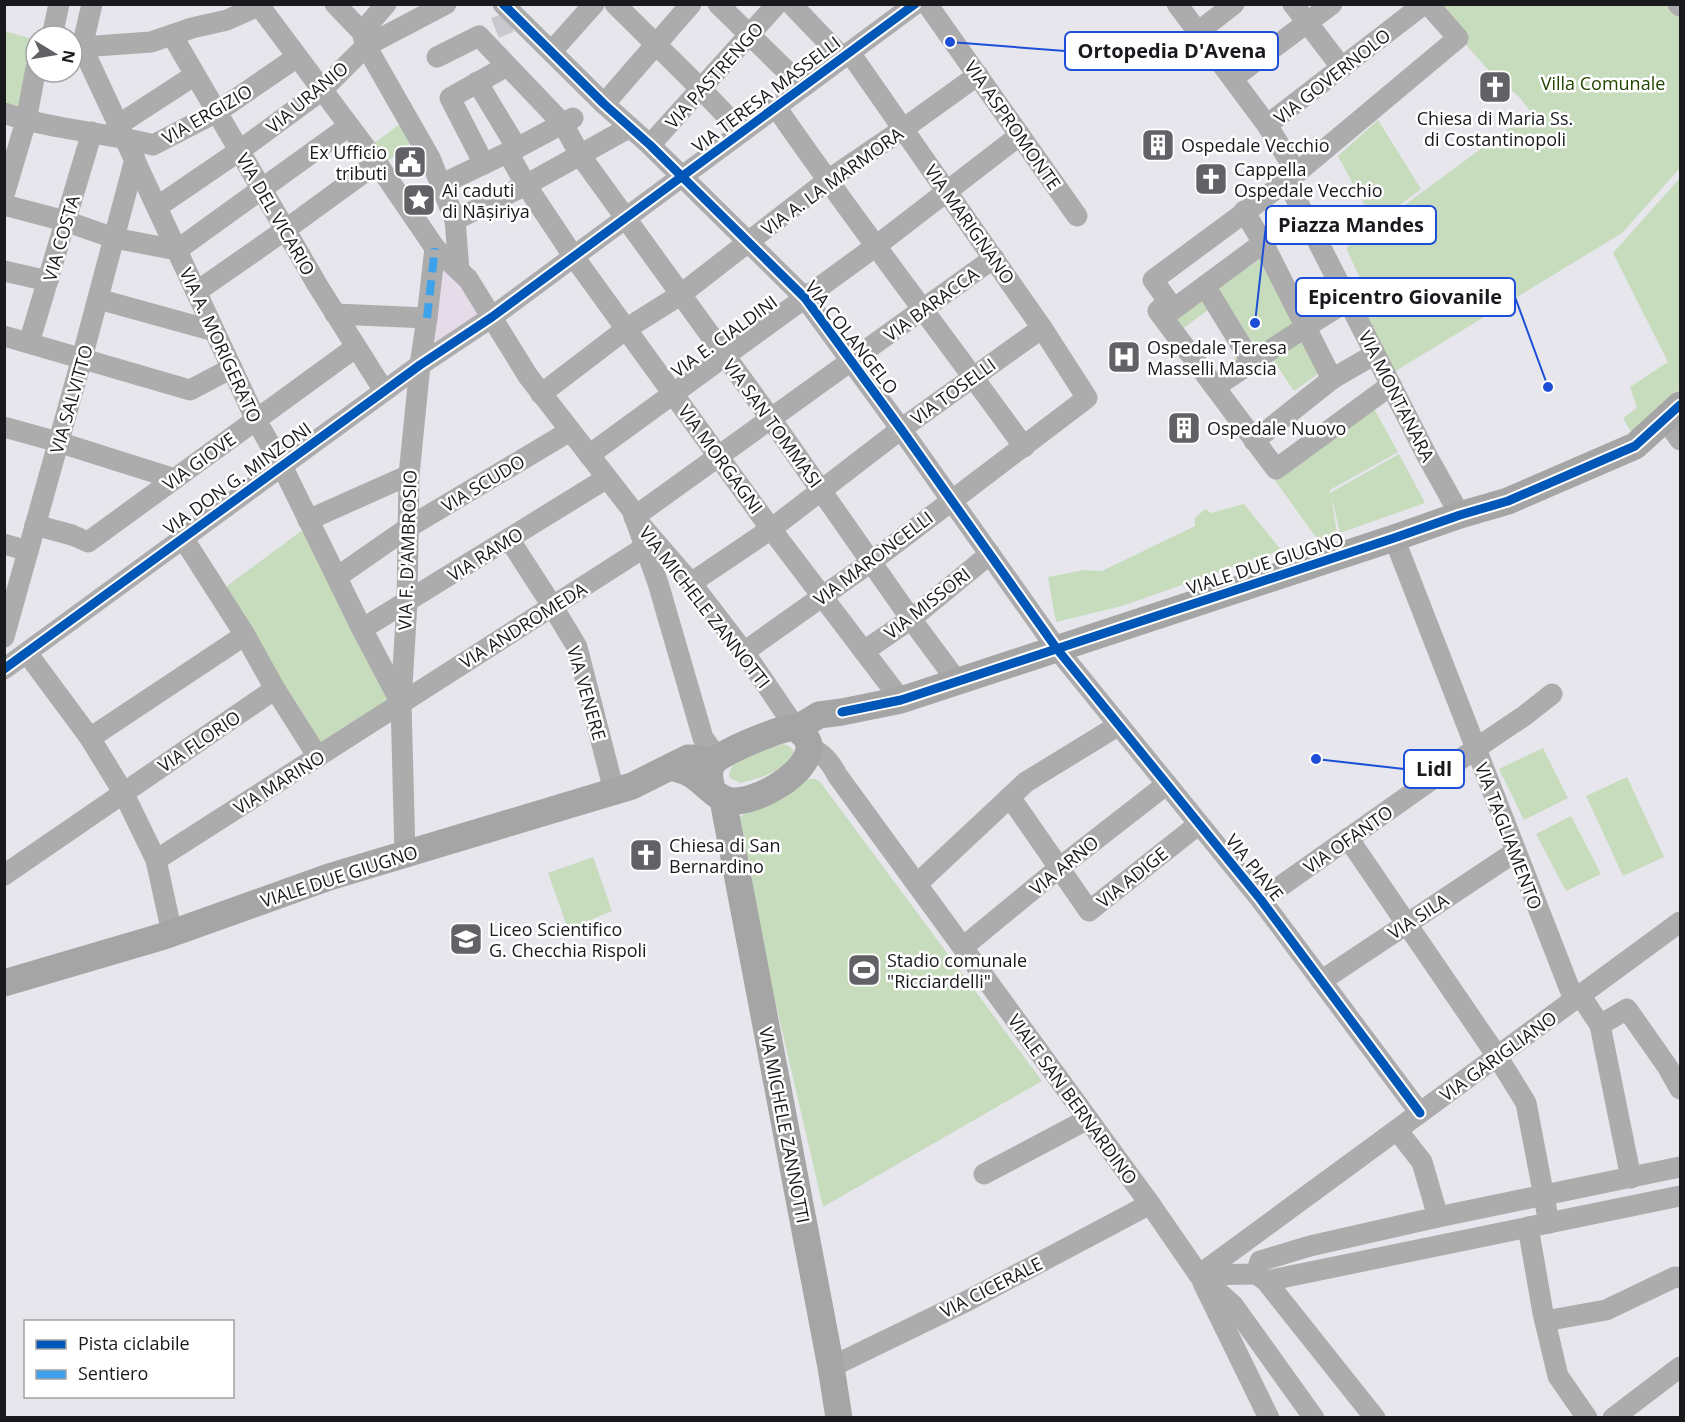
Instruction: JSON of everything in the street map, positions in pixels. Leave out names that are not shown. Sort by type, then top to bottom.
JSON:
[{"type":"main road","name":"VIALE DUE GIUGNO","points":[[802,742],[819,715],[901,700],[1508,501],[1635,446],[1675,421]]},
{"type":"main road","points":[[672,767],[690,773],[728,796],[779,786],[802,742],[789,728],[768,735],[716,760]]},
{"type":"main road","name":"VIALE DUE GIUGNO","points":[[4,982],[172,933],[329,877],[632,786],[688,758],[716,760]]},
{"type":"main road","name":"VIA MICHELE ZANNOTTI","points":[[716,760],[708,773],[728,796],[730,832],[839,1418]]},
{"type":"street","points":[[55,24],[59,4]]},
{"type":"street","points":[[84,26],[92,4]]},
{"type":"street","points":[[335,4],[364,39],[430,158],[455,220],[459,270]]},
{"type":"street","points":[[364,39],[386,4]]},
{"type":"street","points":[[364,39],[446,4]]},
{"type":"street","points":[[552,51],[594,4]]},
{"type":"street","points":[[615,4],[742,132]]},
{"type":"street","points":[[604,104],[691,4]]},
{"type":"street","points":[[718,4],[803,87]]},
{"type":"street","name":"VIA PASTRENGO","points":[[650,145],[702,90],[777,4]]},
{"type":"street","name":"VIA MARIGNANO","points":[[791,4],[846,55],[903,129],[994,258],[1088,398]]},
{"type":"street","name":"VIA ASPROMONTE","points":[[927,4],[1077,216]]},
{"type":"street","name":"VIA MONTANARA","points":[[1177,4],[1268,125],[1348,302],[1460,515]]},
{"type":"street","points":[[1198,32],[1234,4]]},
{"type":"street","points":[[1293,4],[1342,68]]},
{"type":"street","points":[[1233,78],[1332,4]]},
{"type":"street","points":[[1391,385],[1276,469],[1158,311],[1168,302],[1153,280],[1292,177],[1458,38],[1426,4]]},
{"type":"street","name":"VIA GOVERNOLO","points":[[1268,125],[1426,4]]},
{"type":"street","points":[[84,46],[151,42],[192,28],[227,20],[260,5]]},
{"type":"street","name":"VIA MICHELE ZANNOTTI","points":[[260,5],[377,163],[435,248],[468,279],[528,376],[632,510],[658,584],[703,738],[716,760]]},
{"type":"street","name":"VIA TERESA MASSELLI","points":[[492,317],[846,55],[900,8]]},
{"type":"street","points":[[437,57],[501,22]]},
{"type":"street","name":"VIA COLANGELO","points":[[501,22],[552,51],[805,298],[1057,649]]},
{"type":"street","name":"VIA SAN TOMMASI","points":[[501,22],[507,66],[569,121],[580,155],[957,681]]},
{"type":"street","name":"VIA DEL VICARIO","points":[[172,35],[335,314],[384,391]]},
{"type":"street","name":"VIA URANIO","points":[[157,207],[322,90],[364,39]]},
{"type":"street","name":"VIA ERGIZIO","points":[[4,113],[26,121],[92,132],[121,131],[153,145],[217,112],[297,57]]},
{"type":"street","name":"VIA A. MORIGERATO","points":[[84,60],[135,159],[256,420],[282,466],[401,703]]},
{"type":"street","points":[[484,164],[450,98],[507,66]]},
{"type":"street","points":[[121,131],[195,75]]},
{"type":"street","name":"VIA A. LA MARMORA","points":[[541,394],[626,329],[680,295],[828,180],[978,75]]},
{"type":"street","name":"VIA MORGAGNI","points":[[477,82],[512,151],[526,185],[574,257],[771,529],[901,700]]},
{"type":"street","points":[[4,195],[26,121],[33,84]]},
{"type":"street","points":[[776,107],[1024,447]]},
{"type":"street","points":[[440,185],[569,121]]},
{"type":"street","points":[[4,206],[65,221],[114,238],[177,250],[349,126]]},
{"type":"street","points":[[455,220],[526,185],[630,127]]},
{"type":"street","name":"VIA COSTA","points":[[29,343],[92,132]]},
{"type":"street","name":"VIA E. CIALDINI","points":[[589,455],[876,246],[1020,135]]},
{"type":"street","name":"VIA SALVITTO","points":[[4,637],[135,159]]},
{"type":"street","points":[[196,292],[377,163]]},
{"type":"street","points":[[1244,211],[1263,243],[1332,379]]},
{"type":"street","points":[[1163,317],[1263,243]]},
{"type":"street","name":"VIA F. D'AMBROSIO","points":[[405,854],[401,703],[407,602],[409,475],[435,248]]},
{"type":"street","name":"VIA BARACCA","points":[[634,517],[994,258]]},
{"type":"street","points":[[4,271],[48,281]]},
{"type":"street","points":[[1205,286],[1252,363]]},
{"type":"street","points":[[98,299],[214,331]]},
{"type":"street","points":[[1215,387],[1306,326],[1348,302]]},
{"type":"street","points":[[335,314],[428,318]]},
{"type":"street","name":"VIA DON G. MINZONI","points":[[4,669],[420,365],[492,317]]},
{"type":"street","name":"VIA TOSELLI","points":[[691,584],[771,529],[901,429],[1042,328]]},
{"type":"street","points":[[4,336],[190,390],[232,368]]},
{"type":"street","name":"VIA GIOVE","points":[[35,525],[88,542],[356,346]]},
{"type":"street","points":[[1254,441],[1332,379],[1375,354]]},
{"type":"street","name":"VIA MARONCELLI","points":[[744,652],[870,562],[1088,398]]},
{"type":"street","points":[[4,427],[175,479]]},
{"type":"street","name":"VIA SCUDO","points":[[337,577],[409,527],[570,431]]},
{"type":"street","points":[[308,520],[409,475]]},
{"type":"street","name":"VIA RAMO","points":[[362,629],[607,478]]},
{"type":"street","name":"VIA MICHELE ZANNOTTI","points":[[634,517],[691,584],[744,652],[802,742]]},
{"type":"street","points":[[183,538],[245,635],[275,689],[318,757]]},
{"type":"street","name":"VIA TAGLIAMENTO","points":[[1394,538],[1515,852],[1577,998],[1600,1026]]},
{"type":"street","name":"VIA VENERE","points":[[509,539],[577,647],[614,791]]},
{"type":"street","points":[[4,544],[28,551]]},
{"type":"street","name":"VIA ANDROMEDA","points":[[401,703],[645,547]]},
{"type":"street","name":"VIA MISSORI","points":[[864,651],[911,619],[990,554]]},
{"type":"street","points":[[90,738],[245,635]]},
{"type":"street","points":[[4,637],[30,650],[90,738],[123,792],[156,860],[172,933]]},
{"type":"street","name":"VIA PIAVE","points":[[1057,649],[1261,900],[1420,1113]]},
{"type":"street","name":"VIA FLORIO","points":[[4,875],[275,689]]},
{"type":"street","name":"VIA OFANTO","points":[[1261,900],[1552,694]]},
{"type":"street","name":"VIA MARINO","points":[[156,860],[401,703]]},
{"type":"street","points":[[917,884],[1026,782],[1119,725]]},
{"type":"street","name":"VIALE SAN BERNARDINO","points":[[802,742],[837,775],[1150,1204],[1199,1275],[1233,1305],[1314,1418]]},
{"type":"street","name":"VIA ARNO","points":[[963,947],[1167,784]]},
{"type":"street","name":"VIA ADIGE","points":[[1010,797],[1089,912],[1199,824]]},
{"type":"street","points":[[1348,838],[1498,1058],[1526,1103],[1549,1223]]},
{"type":"street","name":"VIA SILA","points":[[1321,981],[1515,852]]},
{"type":"street","name":"VIA GARIGLIANO","points":[[1199,1275],[1498,1058],[1680,922]]},
{"type":"street","points":[[1631,1178],[1600,1026],[1628,1009],[1668,1066],[1680,1089]]},
{"type":"street","points":[[984,1174],[1088,1119]]},
{"type":"street","points":[[1397,1130],[1422,1162],[1438,1217]]},
{"type":"street","points":[[1375,1418],[1261,1277],[1260,1261],[1310,1246],[1438,1217],[1680,1167]]},
{"type":"street","points":[[1269,1418],[1199,1275],[1261,1277],[1680,1196]]},
{"type":"street","name":"VIA CICERALE","points":[[831,1367],[967,1301],[1150,1204]]},
{"type":"street","points":[[1528,1227],[1545,1321],[1558,1376],[1587,1418]]},
{"type":"street","points":[[1545,1321],[1606,1310],[1675,1276],[1680,1278]]},
{"type":"street","points":[[1613,1418],[1680,1367]]},
{"type":"shaded area","points":[[441,256],[489,316],[424,356]]},
{"type":"green space","name":"Villa Comunale","points":[[1664,4],[1680,15],[1680,168],[1622,233],[1389,375],[1348,298],[1365,289],[1346,248],[1531,112],[1518,96],[1489,71],[1431,5]]},
{"type":"green space","points":[[4,31],[24,37],[24,84],[28,84],[21,114],[5,109]]},
{"type":"green space","points":[[1378,120],[1421,189],[1375,224],[1338,156]]},
{"type":"green space","points":[[404,121],[412,142],[384,164],[373,144]]},
{"type":"green space","points":[[1680,178],[1680,389],[1631,432],[1623,418],[1637,408],[1630,387],[1668,362],[1613,253]]},
{"type":"green space","points":[[1260,259],[1321,372],[1294,391],[1271,357],[1223,389],[1212,374],[1238,356],[1208,310],[1181,330],[1172,316]]},
{"type":"green space","points":[[1372,405],[1398,452],[1330,490],[1330,493],[1399,454],[1425,503],[1340,533],[1331,494],[1337,534],[1318,540],[1274,479]]},
{"type":"green space","points":[[1244,504],[1281,550],[1122,606],[1056,622],[1048,577],[1084,570],[1102,571],[1195,526],[1195,518],[1205,509],[1211,513]]},
{"type":"green space","points":[[308,526],[397,703],[319,754],[220,591]]},
{"type":"green space","points":[[783,744],[791,748],[795,755],[789,765],[741,783],[730,778],[729,774],[733,764]]},
{"type":"green space","points":[[1543,748],[1568,798],[1524,820],[1499,769]]},
{"type":"green space","points":[[1627,777],[1664,857],[1623,876],[1586,796]]},
{"type":"green space","name":"Stadio comunale \"Ricciardelli\"","points":[[806,779],[816,779],[821,783],[1042,1081],[823,1207],[735,828],[741,816],[750,810],[777,800],[798,788]]},
{"type":"green space","points":[[1571,816],[1601,874],[1566,891],[1536,834]]},
{"type":"green space","points":[[593,857],[612,911],[568,929],[548,873]]},
{"type":"tunnel","points":[[495,28],[510,22]]},
{"type":"marked path","points":[[427,318],[435,248]]},
{"type":"cycle path","points":[[503,4],[805,298],[1057,649],[1261,900],[1420,1113]]},
{"type":"cycle path","points":[[4,669],[420,365],[492,317],[915,4]]},
{"type":"cycle path","points":[[842,712],[901,700],[1508,501],[1635,446],[1680,405]]},
{"type":"place","name":"Ortopedia D'Avena","points":[[950,42]]},
{"type":"place","name":"Chiesa di Maria Ss. di Costantinopoli","points":[[1495,87]]},
{"type":"place","name":"Ospedale Vecchio","points":[[1158,145]]},
{"type":"place","name":"Ex Ufficio tributi","points":[[410,162]]},
{"type":"place","name":"Cappella Ospedale Vecchio","points":[[1211,179]]},
{"type":"place","name":"Ai caduti di Nāṣiriya","points":[[419,200]]},
{"type":"place","name":"Piazza Mandes","points":[[1255,323]]},
{"type":"place","name":"Ospedale Teresa Masselli Mascia","points":[[1124,357]]},
{"type":"place","name":"Epicentro Giovanile","points":[[1548,387]]},
{"type":"place","name":"Ospedale Nuovo","points":[[1184,428]]},
{"type":"place","name":"Lidl","points":[[1316,759]]},
{"type":"place","name":"Chiesa di San Bernardino","points":[[646,855]]},
{"type":"place","name":"Liceo Scientifico G. Checchia Rispoli","points":[[466,939]]},
{"type":"place","name":"Stadio comunale \"Ricciardelli\"","points":[[864,970]]}]
